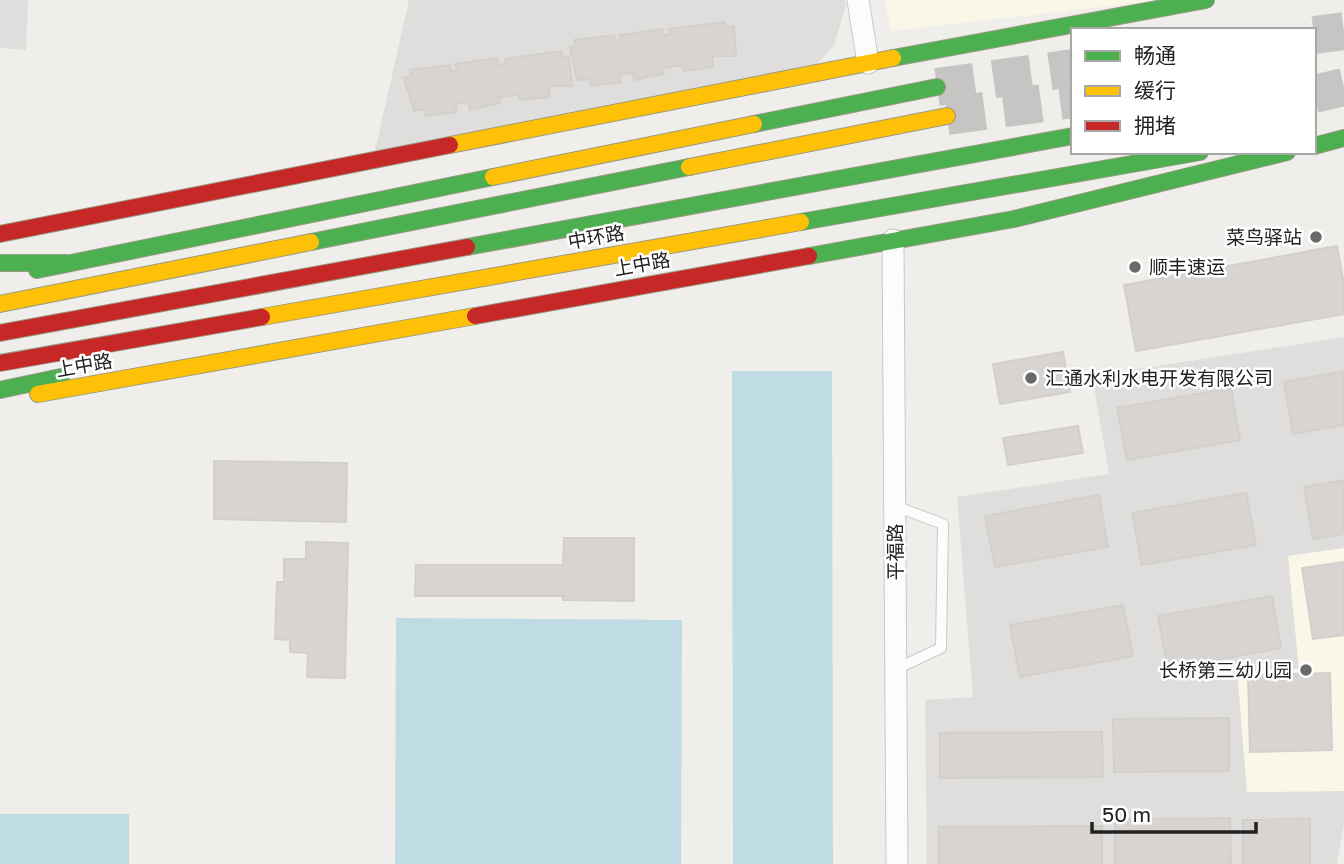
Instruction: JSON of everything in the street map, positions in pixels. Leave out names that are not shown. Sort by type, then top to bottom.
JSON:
[{"type":"main road","points":[[0,234],[868,63],[1206,0]]},
{"type":"main road","points":[[0,277],[937,87]]},
{"type":"main road","points":[[0,304],[947,116]]},
{"type":"main road","name":"中环路","points":[[0,333],[1071,136]]},
{"type":"main road","points":[[1316,145],[1344,138]]},
{"type":"main road","name":"中环路","points":[[0,363],[1189,154]]},
{"type":"main road","name":"上中路","points":[[0,401],[1014,219],[1279,154]]},
{"type":"main road","points":[[229,340],[593,259]]},
{"type":"main road","points":[[0,262],[70,263]]},
{"type":"main road","points":[[0,390],[148,358]]},
{"type":"street","points":[[858,0],[868,63]]},
{"type":"street","name":"平福路","points":[[893,240],[897,864]]},
{"type":"lane","points":[[895,506],[943,524],[941,648],[896,669]]},
{"type":"shaded area","points":[[0,0],[28,0],[26,50],[0,48]]},
{"type":"shaded area","points":[[409,0],[845,0],[846,5],[834,45],[817,64],[375,151]]},
{"type":"shaded area","points":[[885,0],[1162,0],[891,31]]},
{"type":"shaded area","points":[[1344,337],[1344,548],[1288,557],[1299,669],[1238,672],[1247,792],[1344,791],[1344,823],[1337,864],[927,864],[925,700],[973,697],[957,497],[1109,474],[1092,376]]},
{"type":"shaded area","name":"长桥第三幼儿园","points":[[1344,548],[1344,791],[1247,792],[1237,671],[1299,669],[1288,556]]},
{"type":"water","points":[[732,371],[832,371],[833,864],[733,864]]},
{"type":"water","points":[[396,618],[682,620],[681,864],[395,864]]},
{"type":"water","points":[[0,814],[129,814],[129,864],[0,864]]},
{"type":"building","points":[[725,22],[727,27],[734,26],[736,56],[713,56],[713,67],[684,71],[682,65],[663,68],[664,74],[634,80],[633,73],[620,74],[621,82],[591,86],[590,79],[577,80],[570,47],[575,47],[574,40],[614,35],[616,41],[621,40],[620,35],[662,29],[663,35],[670,34],[669,29]]},
{"type":"building","points":[[561,51],[563,57],[569,56],[572,86],[549,86],[549,97],[520,100],[518,95],[499,97],[500,103],[470,110],[468,102],[456,104],[456,112],[426,116],[425,109],[414,111],[404,78],[411,76],[410,70],[450,65],[451,71],[457,70],[455,64],[497,58],[498,65],[506,64],[505,59]]},
{"type":"building","points":[[1337,246],[1344,284],[1344,314],[1136,351],[1124,285]]},
{"type":"building","name":"汇通水利水电开发有限公司","points":[[1063,352],[1070,392],[1000,404],[993,364]]},
{"type":"building","points":[[1344,371],[1344,425],[1293,434],[1284,382]]},
{"type":"building","points":[[1231,388],[1240,440],[1127,460],[1117,408]]},
{"type":"building","points":[[1078,426],[1083,453],[1008,465],[1003,438]]},
{"type":"building","points":[[214,461],[347,463],[346,522],[214,519]]},
{"type":"building","points":[[1344,480],[1344,534],[1313,539],[1304,487]]},
{"type":"building","points":[[1246,493],[1256,545],[1142,565],[1132,513]]},
{"type":"building","points":[[1099,495],[1108,547],[995,567],[985,516]]},
{"type":"building","points":[[564,538],[634,538],[634,601],[563,600],[563,596],[415,596],[416,565],[563,565]]},
{"type":"building","points":[[306,542],[348,543],[345,678],[307,677],[308,653],[290,652],[290,640],[275,639],[277,582],[284,582],[284,559],[306,559]]},
{"type":"building","points":[[1344,562],[1344,635],[1313,639],[1302,568]]},
{"type":"building","points":[[1272,596],[1281,648],[1168,669],[1158,616]]},
{"type":"building","points":[[1123,605],[1133,656],[1020,677],[1010,625]]},
{"type":"building","points":[[1330,673],[1332,750],[1250,752],[1248,675]]},
{"type":"building","points":[[1229,718],[1229,771],[1114,772],[1113,719]]},
{"type":"building","points":[[1102,732],[1103,777],[940,778],[940,733]]},
{"type":"building","points":[[1230,818],[1231,864],[1115,864],[1115,820]]},
{"type":"building","points":[[1310,819],[1310,864],[1243,864],[1243,820]]},
{"type":"building","points":[[1102,826],[1102,864],[939,864],[939,827]]},
{"type":"tunnel","points":[[1316,35],[1344,31]]},
{"type":"tunnel","points":[[937,87],[1071,68]]},
{"type":"tunnel","points":[[1316,94],[1344,87]]},
{"type":"tunnel","points":[[947,116],[1071,99]]},
{"type":"traffic: fast","points":[[893,58],[1206,0]]},
{"type":"traffic: fast","points":[[754,124],[937,87]]},
{"type":"traffic: fast","points":[[467,247],[1071,136]]},
{"type":"traffic: fast","points":[[1316,145],[1344,138]]},
{"type":"traffic: fast","points":[[801,222],[1189,154]]},
{"type":"traffic: fast","points":[[809,256],[1014,219],[1279,154]]},
{"type":"traffic: fast","points":[[311,242],[689,167]]},
{"type":"traffic: fast","points":[[37,270],[493,177]]},
{"type":"traffic: fast","points":[[0,263],[65,263]]},
{"type":"traffic: fast","points":[[0,390],[61,377]]},
{"type":"traffic: slow","points":[[450,145],[893,58]]},
{"type":"traffic: slow","points":[[689,167],[947,116]]},
{"type":"traffic: slow","points":[[493,177],[754,124]]},
{"type":"traffic: slow","points":[[262,317],[801,222]]},
{"type":"traffic: slow","points":[[0,304],[311,242]]},
{"type":"traffic: slow","points":[[38,394],[475,316]]},
{"type":"traffic: jam","points":[[0,234],[450,145]]},
{"type":"traffic: jam","points":[[0,333],[467,247]]},
{"type":"traffic: jam","points":[[475,316],[809,256]]},
{"type":"traffic: jam","points":[[0,363],[262,317]]},
{"type":"place","name":"菜鸟驿站","points":[[1316,237]]},
{"type":"place","name":"顺丰速运","points":[[1135,267]]},
{"type":"place","name":"汇通水利水电开发有限公司","points":[[1031,378]]},
{"type":"place","name":"长桥第三幼儿园","points":[[1306,670]]}]
